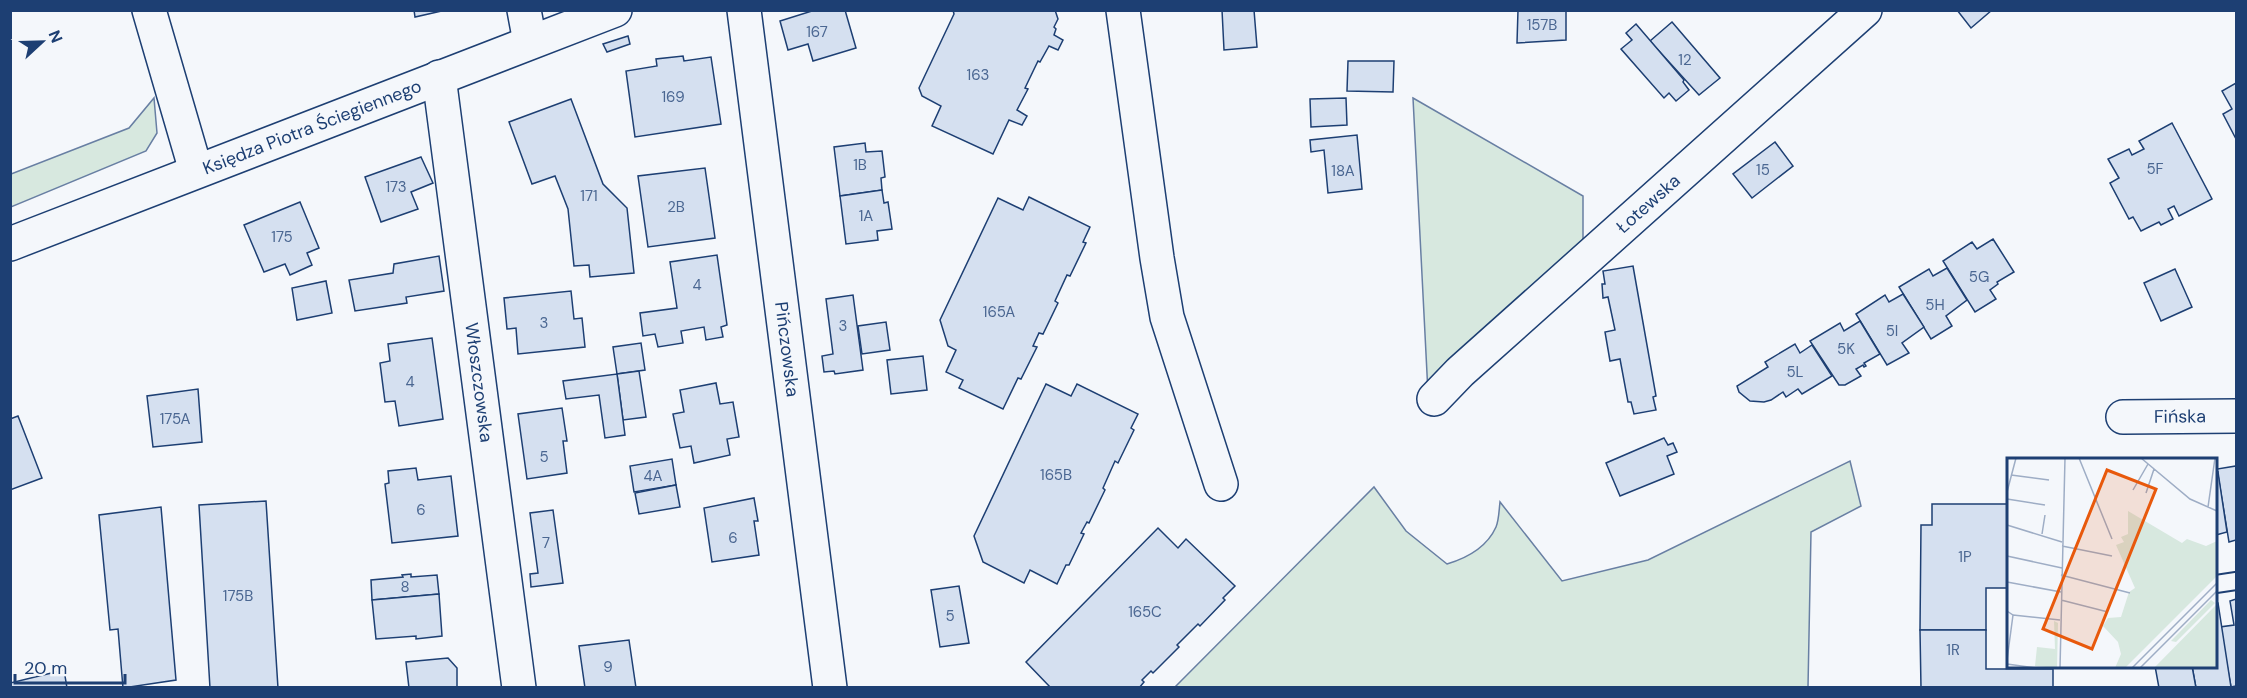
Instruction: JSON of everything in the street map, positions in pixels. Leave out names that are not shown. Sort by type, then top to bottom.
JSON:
[{"type":"street","points":[[149,10],[196,171]]},
{"type":"street","points":[[524,10],[530,42]]},
{"type":"street","name":"Księdza Piotra Ściegiennego","points":[[10,244],[439,76],[615,10]]},
{"type":"street","name":"Pińczowska","points":[[744,10],[830,687]]},
{"type":"street","points":[[1123,10],[1167,317],[1221,484]]},
{"type":"street","name":"Łotewska","points":[[1434,399],[1460,372],[1865,10]]},
{"type":"street","name":"Włoszczowska","points":[[439,76],[519,687]]},
{"type":"street","name":"Fińska","points":[[2123,417],[2236,416]]},
{"type":"lane","points":[[2217,584],[2236,581]]},
{"type":"shaded area","points":[[154,98],[157,133],[146,151],[11,207],[11,174],[129,128]]},
{"type":"shaded area","points":[[1413,98],[1583,196],[1583,250],[1428,393]]},
{"type":"shaded area","points":[[1850,461],[1861,506],[1811,532],[1808,687],[1175,687],[1374,487],[1406,531],[1447,564],[1469,555],[1482,546],[1497,524],[1500,502],[1562,581],[1648,560]]},
{"type":"building","points":[[414,10],[446,10],[415,17]]},
{"type":"building","points":[[815,10],[845,10],[856,48],[813,61],[808,44],[788,50],[780,21]]},
{"type":"building","points":[[953,10],[1055,10],[1058,19],[1054,27],[1056,29],[1054,35],[1063,40],[1058,50],[1049,46],[1040,62],[1038,61],[1025,88],[1028,89],[1017,110],[1027,116],[1022,125],[1009,120],[993,154],[932,126],[941,106],[922,96],[919,88],[954,14]]},
{"type":"building","points":[[1222,10],[1254,10],[1257,47],[1224,50]]},
{"type":"building","points":[[1518,10],[1566,10],[1566,40],[1517,43]]},
{"type":"building","points":[[1957,10],[1992,10],[1971,28]]},
{"type":"building","points":[[1672,22],[1720,78],[1699,95],[1650,41]]},
{"type":"building","points":[[1636,24],[1684,80],[1689,90],[1676,101],[1669,93],[1664,98],[1621,49],[1632,40],[1626,33]]},
{"type":"building","points":[[628,36],[630,44],[607,52],[603,44]]},
{"type":"building","points":[[683,56],[684,61],[711,57],[721,124],[635,137],[626,71],[657,66],[656,59]]},
{"type":"building","points":[[1348,61],[1394,61],[1393,92],[1347,91]]},
{"type":"building","points":[[2236,83],[2236,139],[2223,114],[2232,109],[2222,91]]},
{"type":"building","points":[[1346,98],[1347,125],[1311,127],[1310,99]]},
{"type":"building","points":[[571,99],[603,184],[627,208],[634,273],[590,277],[589,265],[574,266],[568,209],[555,176],[532,184],[509,122]]},
{"type":"building","points":[[2172,123],[2212,199],[2179,216],[2174,206],[2168,209],[2173,219],[2161,225],[2159,222],[2141,231],[2133,217],[2129,219],[2110,183],[2119,178],[2108,159],[2129,149],[2132,155],[2144,149],[2139,141]]},
{"type":"building","points":[[1357,135],[1362,189],[1328,193],[1324,150],[1311,152],[1310,140]]},
{"type":"building","points":[[1775,142],[1793,166],[1752,198],[1733,174]]},
{"type":"building","points":[[865,143],[866,152],[882,151],[885,177],[881,178],[882,190],[840,196],[834,147]]},
{"type":"building","points":[[421,157],[433,183],[411,192],[418,209],[381,222],[365,177]]},
{"type":"building","points":[[705,168],[715,238],[648,247],[638,176]]},
{"type":"building","points":[[882,190],[884,203],[888,202],[892,229],[877,231],[878,240],[846,244],[840,196]]},
{"type":"building","points":[[1029,197],[1090,227],[1083,242],[1086,243],[1055,301],[1058,303],[1043,334],[1039,333],[1033,346],[1037,347],[1003,409],[959,388],[963,380],[946,372],[956,350],[948,346],[940,320],[998,198],[1023,210]]},
{"type":"building","points":[[300,202],[319,248],[307,253],[312,265],[290,275],[285,264],[264,272],[244,225]]},
{"type":"building","points":[[1993,239],[2014,272],[1997,282],[1998,284],[1990,290],[1996,299],[1975,312],[1943,261],[1972,242],[1977,249]]},
{"type":"building","points":[[717,255],[727,325],[721,327],[723,337],[706,340],[704,327],[681,331],[683,343],[658,347],[655,334],[643,336],[640,313],[677,308],[670,262]]},
{"type":"building","points":[[439,256],[444,291],[406,297],[407,303],[355,311],[349,280],[393,273],[394,264]]},
{"type":"building","points":[[1633,266],[1656,396],[1653,397],[1656,410],[1634,414],[1631,402],[1628,402],[1620,359],[1610,361],[1605,332],[1615,330],[1608,297],[1603,298],[1602,284],[1605,284],[1603,271]]},
{"type":"building","points":[[1947,268],[1967,300],[1946,316],[1952,326],[1931,339],[1899,287],[1929,269],[1933,276]]},
{"type":"building","points":[[2175,269],[2192,307],[2161,321],[2144,283]]},
{"type":"building","points":[[326,281],[332,313],[297,320],[292,288]]},
{"type":"building","points":[[571,291],[574,319],[582,318],[585,347],[518,354],[516,328],[507,329],[504,298]]},
{"type":"building","points":[[1903,294],[1924,327],[1902,343],[1909,353],[1887,365],[1856,314],[1885,295],[1889,302]]},
{"type":"building","points":[[853,295],[863,370],[835,374],[834,371],[824,372],[822,356],[833,354],[826,299]]},
{"type":"building","points":[[1860,321],[1880,354],[1864,363],[1866,366],[1863,365],[1856,369],[1861,376],[1845,385],[1839,385],[1810,341],[1840,323],[1844,331]]},
{"type":"building","points":[[886,322],[890,350],[862,354],[858,326]]},
{"type":"building","points":[[432,338],[443,419],[399,426],[395,401],[385,402],[380,363],[390,361],[388,344]]},
{"type":"building","points":[[641,343],[645,370],[617,374],[613,347]]},
{"type":"building","points":[[1795,344],[1800,353],[1812,345],[1832,376],[1802,394],[1798,389],[1786,397],[1783,392],[1764,402],[1750,401],[1739,392],[1737,386],[1768,367],[1765,362]]},
{"type":"building","points":[[923,356],[927,390],[891,394],[887,360]]},
{"type":"building","points":[[639,371],[646,417],[623,420],[617,374]]},
{"type":"building","points":[[617,374],[625,435],[605,438],[599,395],[566,399],[563,381]]},
{"type":"building","points":[[716,383],[720,404],[733,402],[739,437],[727,439],[730,455],[694,463],[691,446],[680,448],[673,414],[684,412],[680,390]]},
{"type":"building","points":[[1046,384],[1071,396],[1077,384],[1138,414],[1131,428],[1134,430],[1118,463],[1115,461],[1103,488],[1105,490],[1089,523],[1087,522],[1081,533],[1084,534],[1069,565],[1066,565],[1057,584],[1030,570],[1024,583],[983,562],[974,536]]},
{"type":"building","points":[[198,389],[202,442],[153,447],[147,396]]},
{"type":"building","points":[[562,408],[567,441],[563,441],[567,473],[527,479],[518,414]]},
{"type":"building","points":[[18,416],[42,478],[10,490],[10,419]]},
{"type":"building","points":[[1664,438],[1668,445],[1673,443],[1677,452],[1667,456],[1674,474],[1620,496],[1606,463]]},
{"type":"building","points":[[672,459],[676,485],[634,492],[630,466]]},
{"type":"building","points":[[2236,466],[2236,540],[2229,542],[2217,469]]},
{"type":"building","points":[[416,468],[418,480],[451,476],[458,536],[392,543],[385,484],[389,483],[388,471]]},
{"type":"building","points":[[2217,472],[2227,532],[2217,535]]},
{"type":"building","points":[[676,485],[680,507],[639,514],[635,493]]},
{"type":"building","points":[[754,498],[758,521],[754,521],[759,555],[712,562],[704,508]]},
{"type":"building","points":[[266,501],[278,688],[210,688],[199,505]]},
{"type":"building","points":[[1932,504],[2007,504],[2007,588],[1986,588],[1986,630],[1920,630],[1921,525],[1932,525]]},
{"type":"building","points":[[161,507],[176,680],[123,688],[118,629],[110,630],[99,515]]},
{"type":"building","points":[[553,510],[563,583],[531,587],[530,574],[538,573],[530,513]]},
{"type":"building","points":[[1158,528],[1178,548],[1186,539],[1235,586],[1200,626],[1198,624],[1153,673],[1151,671],[1142,680],[1144,682],[1139,688],[1051,688],[1026,662]]},
{"type":"building","points":[[411,574],[411,577],[437,575],[439,594],[372,600],[371,580]]},
{"type":"building","points":[[959,586],[969,643],[940,647],[931,590]]},
{"type":"building","points":[[439,594],[442,636],[416,639],[416,636],[376,639],[372,600]]},
{"type":"building","points":[[2236,599],[2236,686],[2231,687],[2220,627],[2234,625],[2230,601]]},
{"type":"building","points":[[2218,603],[2233,688],[2196,688],[2192,668],[2217,668]]},
{"type":"building","points":[[1920,630],[1986,630],[1986,669],[2053,669],[2053,688],[1921,688]]},
{"type":"building","points":[[629,640],[636,688],[585,688],[579,646]]},
{"type":"building","points":[[448,658],[457,668],[457,688],[409,688],[406,662]]},
{"type":"building","points":[[2155,668],[2192,668],[2196,688],[2159,688]]},
{"type":"building","points":[[64,670],[67,688],[10,688],[10,683]]}]
